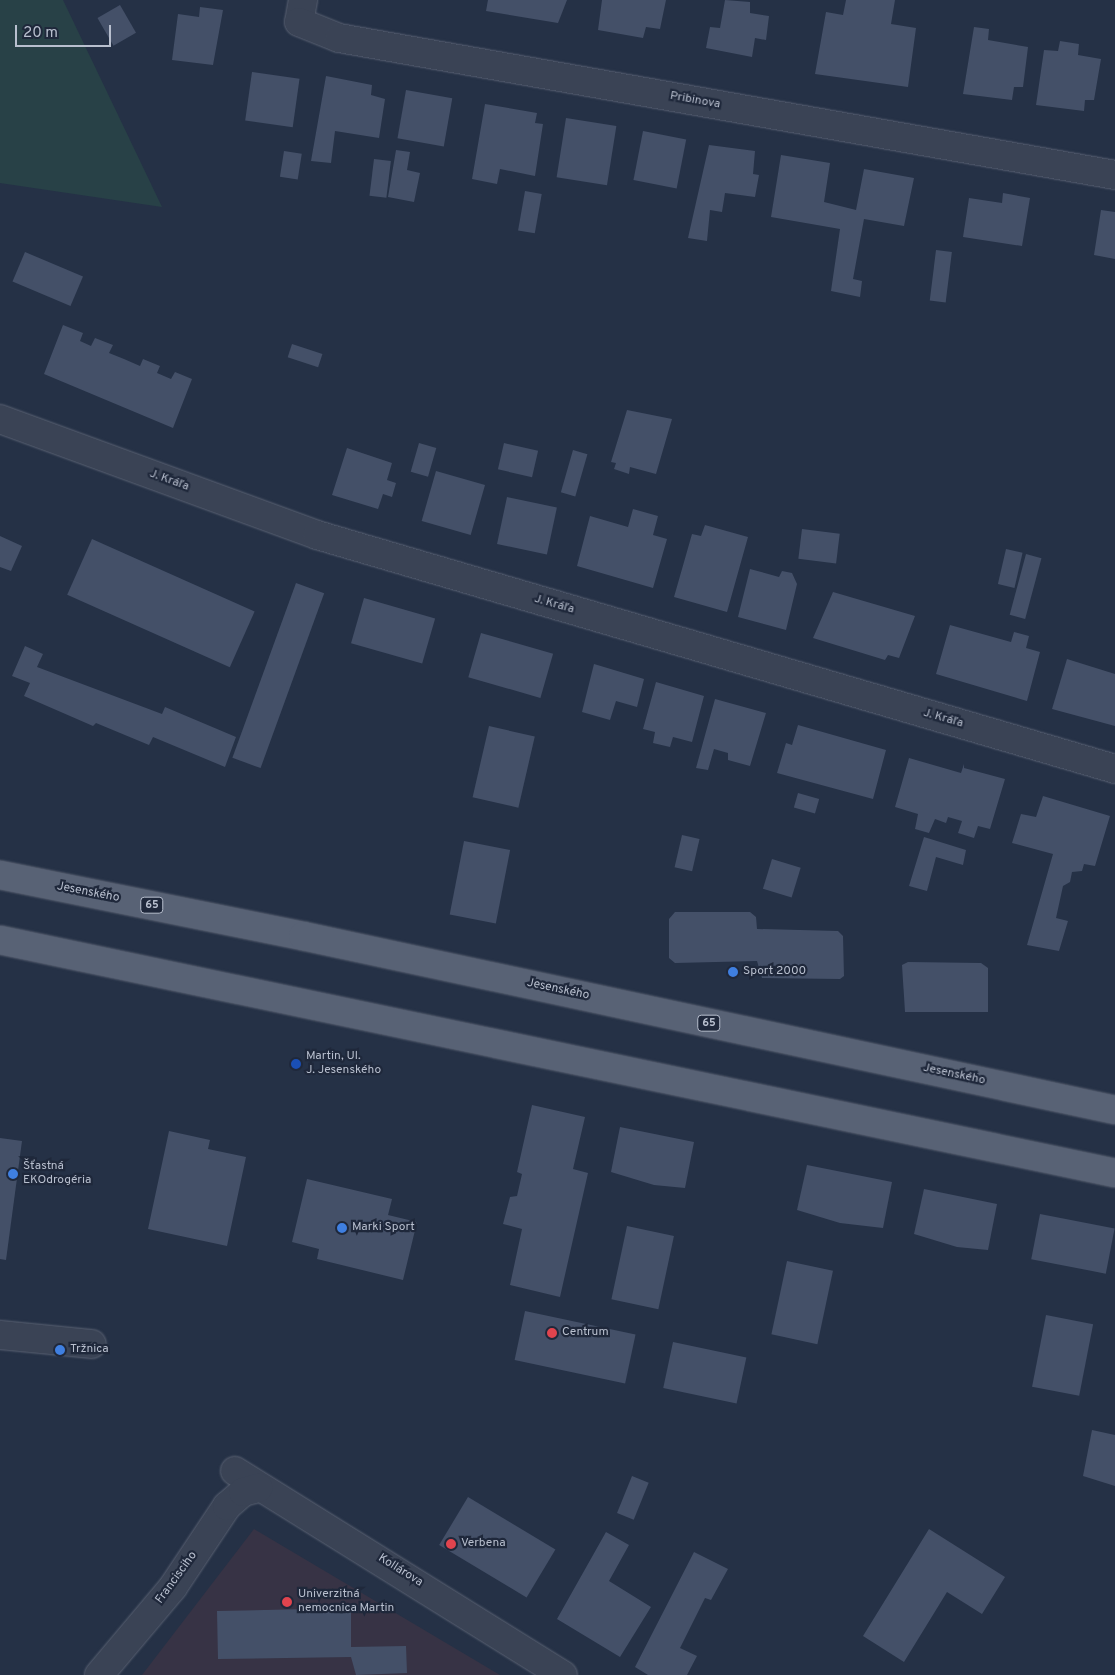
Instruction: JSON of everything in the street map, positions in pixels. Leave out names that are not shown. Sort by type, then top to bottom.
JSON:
[{"type":"main road","name":"Jesenského","points":[[0,875],[313,938],[1115,1110]]},
{"type":"main road","points":[[0,940],[1115,1173]]},
{"type":"street","name":"Pribinova","points":[[303,0],[299,22],[339,38],[1115,175]]},
{"type":"street","name":"J. Kráľa","points":[[0,419],[317,535],[1115,769]]},
{"type":"street","points":[[0,1335],[92,1344]]},
{"type":"street","name":"Kollárova","points":[[235,1471],[258,1488],[435,1593],[563,1675]]},
{"type":"street","name":"Francisciho","points":[[99,1675],[173,1587],[227,1506],[243,1492],[258,1488]]},
{"type":"shaded area","name":"Univerzitná nemocnica Martin","points":[[254,1529],[500,1675],[142,1675]]},
{"type":"green space","points":[[0,0],[63,0],[162,207],[0,183]]},
{"type":"building","points":[[488,0],[567,0],[558,23],[486,11]]},
{"type":"building","points":[[602,0],[666,0],[660,29],[646,27],[643,38],[598,30]]},
{"type":"building","points":[[725,0],[750,2],[750,13],[769,16],[766,40],[755,38],[752,57],[706,48],[710,27],[720,28]]},
{"type":"building","points":[[846,0],[895,0],[891,24],[916,28],[908,87],[815,74],[826,12],[843,15]]},
{"type":"building","points":[[120,5],[136,33],[113,46],[97,18]]},
{"type":"building","points":[[200,7],[223,10],[213,65],[172,60],[178,14],[199,17]]},
{"type":"building","points":[[974,27],[989,29],[988,40],[1028,47],[1023,87],[1014,87],[1012,100],[963,94]]},
{"type":"building","points":[[1060,41],[1079,44],[1078,55],[1101,59],[1094,100],[1085,100],[1084,111],[1036,105],[1044,50],[1058,51]]},
{"type":"building","points":[[252,72],[300,79],[293,127],[245,121]]},
{"type":"building","points":[[326,76],[372,85],[371,95],[385,99],[379,138],[335,131],[331,163],[311,161]]},
{"type":"building","points":[[406,90],[452,98],[444,146],[397,138]]},
{"type":"building","points":[[485,104],[537,113],[535,123],[543,124],[535,176],[500,169],[497,184],[472,179]]},
{"type":"building","points":[[566,118],[616,126],[607,185],[557,177]]},
{"type":"building","points":[[643,131],[686,139],[677,188],[633,180]]},
{"type":"building","points":[[709,145],[755,151],[753,174],[759,175],[755,197],[725,193],[722,212],[710,210],[707,241],[688,238]]},
{"type":"building","points":[[396,150],[410,152],[407,170],[420,173],[414,202],[388,197]]},
{"type":"building","points":[[284,151],[302,154],[298,179],[280,177]]},
{"type":"building","points":[[781,155],[830,163],[824,202],[856,210],[864,169],[914,178],[904,226],[864,219],[853,279],[862,281],[860,297],[831,291],[840,229],[771,217]]},
{"type":"building","points":[[374,159],[391,161],[386,198],[369,196]]},
{"type":"building","points":[[525,191],[542,194],[535,233],[518,230]]},
{"type":"building","points":[[1003,193],[1030,198],[1022,246],[963,237],[969,198],[1002,203]]},
{"type":"building","points":[[1101,210],[1115,212],[1115,259],[1094,255]]},
{"type":"building","points":[[936,250],[952,252],[946,303],[930,301]]},
{"type":"building","points":[[25,252],[83,277],[70,306],[12,281]]},
{"type":"building","points":[[63,325],[83,333],[80,341],[91,346],[95,338],[113,345],[109,353],[140,366],[143,359],[160,366],[157,373],[171,379],[175,372],[192,379],[173,428],[44,374]]},
{"type":"building","points":[[292,344],[322,354],[318,367],[288,357]]},
{"type":"building","points":[[627,410],[672,419],[656,474],[630,467],[629,474],[614,469],[616,463],[611,462]]},
{"type":"building","points":[[419,443],[436,448],[428,477],[411,472]]},
{"type":"building","points":[[504,443],[538,451],[532,477],[498,469]]},
{"type":"building","points":[[347,448],[392,463],[387,480],[396,483],[392,497],[383,494],[378,509],[332,495]]},
{"type":"building","points":[[573,450],[587,454],[575,496],[561,492]]},
{"type":"building","points":[[436,471],[485,485],[471,535],[422,521]]},
{"type":"building","points":[[507,497],[557,508],[547,555],[497,544]]},
{"type":"building","points":[[633,509],[658,516],[653,535],[667,539],[653,588],[577,566],[590,516],[628,527]]},
{"type":"building","points":[[705,525],[748,537],[727,612],[674,597],[692,534],[701,536]]},
{"type":"building","points":[[802,529],[840,534],[836,563],[798,559]]},
{"type":"building","points":[[0,536],[22,546],[11,571],[0,567]]},
{"type":"building","points":[[92,539],[255,611],[230,667],[67,595]]},
{"type":"building","points":[[1006,549],[1023,553],[1014,588],[998,584]]},
{"type":"building","points":[[1026,554],[1041,558],[1025,619],[1010,615]]},
{"type":"building","points":[[750,569],[779,577],[782,571],[792,573],[797,584],[786,630],[738,617]]},
{"type":"building","points":[[296,583],[324,593],[261,768],[232,758]]},
{"type":"building","points":[[833,592],[915,616],[899,658],[888,655],[885,660],[813,638]]},
{"type":"building","points":[[364,598],[435,618],[422,664],[351,643]]},
{"type":"building","points":[[950,625],[1011,642],[1014,632],[1029,636],[1026,648],[1040,652],[1027,701],[936,674]]},
{"type":"building","points":[[481,633],[553,654],[540,698],[468,677]]},
{"type":"building","points":[[25,646],[43,654],[37,667],[162,714],[165,707],[236,737],[225,767],[153,737],[149,745],[96,723],[93,726],[24,696],[30,683],[12,676]]},
{"type":"building","points":[[1067,659],[1115,674],[1115,726],[1052,709]]},
{"type":"building","points":[[594,664],[644,679],[637,707],[616,701],[610,720],[582,712]]},
{"type":"building","points":[[656,682],[704,696],[692,742],[673,737],[670,747],[653,743],[655,732],[643,729]]},
{"type":"building","points":[[715,699],[766,713],[750,766],[728,760],[728,753],[714,749],[708,770],[696,768]]},
{"type":"building","points":[[798,725],[886,750],[873,799],[777,773],[786,743],[792,745]]},
{"type":"building","points":[[489,726],[535,737],[518,808],[473,797]]},
{"type":"building","points":[[909,758],[961,773],[964,764],[964,768],[1005,779],[990,829],[978,826],[974,838],[958,833],[962,821],[948,817],[946,823],[935,819],[929,833],[915,829],[918,814],[895,807]]},
{"type":"building","points":[[798,793],[819,799],[815,813],[794,807]]},
{"type":"building","points":[[1043,796],[1110,816],[1095,866],[1084,864],[1082,871],[1072,872],[1070,882],[1063,886],[1056,918],[1068,921],[1059,951],[1027,945],[1053,854],[1012,843],[1021,814],[1036,817]]},
{"type":"building","points":[[682,835],[700,839],[692,871],[675,867]]},
{"type":"building","points":[[924,837],[966,850],[963,865],[936,857],[927,891],[909,886]]},
{"type":"building","points":[[464,841],[510,850],[496,924],[450,915]]},
{"type":"building","points":[[772,859],[801,868],[792,897],[763,889]]},
{"type":"building","points":[[675,912],[750,912],[756,917],[757,929],[838,931],[843,936],[844,976],[840,979],[762,978],[757,961],[675,963],[669,958],[669,919]]},
{"type":"building","points":[[908,962],[981,963],[988,968],[988,1012],[905,1012],[902,965]]},
{"type":"building","points":[[532,1105],[585,1117],[573,1169],[588,1173],[560,1297],[510,1285],[522,1229],[503,1224],[510,1197],[517,1196],[522,1174],[517,1172]]},
{"type":"building","points":[[620,1127],[694,1142],[685,1188],[654,1185],[611,1172]]},
{"type":"building","points":[[169,1131],[210,1140],[208,1149],[246,1157],[227,1246],[148,1229]]},
{"type":"building","points":[[0,1138],[22,1141],[6,1260],[0,1259]]},
{"type":"building","points":[[807,1165],[892,1182],[883,1228],[840,1223],[797,1210]]},
{"type":"building","points":[[307,1179],[392,1199],[388,1215],[417,1222],[403,1280],[317,1259],[319,1249],[292,1242]]},
{"type":"building","points":[[924,1189],[997,1204],[988,1250],[957,1247],[914,1234]]},
{"type":"building","points":[[1040,1214],[1115,1229],[1106,1274],[1031,1259]]},
{"type":"building","points":[[627,1226],[674,1236],[658,1309],[611,1299]]},
{"type":"building","points":[[787,1261],[833,1271],[817,1344],[771,1334]]},
{"type":"building","points":[[525,1311],[636,1334],[625,1383],[515,1360]]},
{"type":"building","points":[[1046,1315],[1093,1324],[1079,1396],[1032,1387]]},
{"type":"building","points":[[673,1342],[746,1358],[737,1404],[663,1388]]},
{"type":"building","points":[[1092,1430],[1115,1435],[1115,1486],[1083,1476]]},
{"type":"building","points":[[632,1476],[649,1483],[634,1520],[617,1513]]},
{"type":"building","points":[[468,1497],[555,1550],[527,1598],[439,1545]]},
{"type":"building","points":[[929,1529],[1005,1577],[982,1614],[947,1592],[904,1662],[863,1636]]},
{"type":"building","points":[[606,1532],[629,1545],[609,1581],[651,1607],[620,1657],[557,1619]]},
{"type":"building","points":[[694,1552],[728,1569],[711,1600],[705,1598],[680,1648],[697,1656],[687,1675],[648,1675],[635,1667]]},
{"type":"building","points":[[351,1609],[351,1647],[406,1646],[407,1673],[356,1675],[351,1657],[218,1659],[217,1611]]},
{"type":"place","name":"Sport 2000","points":[[733,972]]},
{"type":"place","name":"Martin, Ul. J. Jesenského","points":[[296,1064]]},
{"type":"place","name":"Šťastná EKOdrogéria","points":[[13,1174]]},
{"type":"place","name":"Marki Sport","points":[[342,1228]]},
{"type":"place","name":"Centrum","points":[[552,1333]]},
{"type":"place","name":"Tržnica","points":[[60,1350]]},
{"type":"place","name":"Verbena","points":[[451,1544]]},
{"type":"place","name":"Univerzitná nemocnica Martin","points":[[287,1602]]}]
